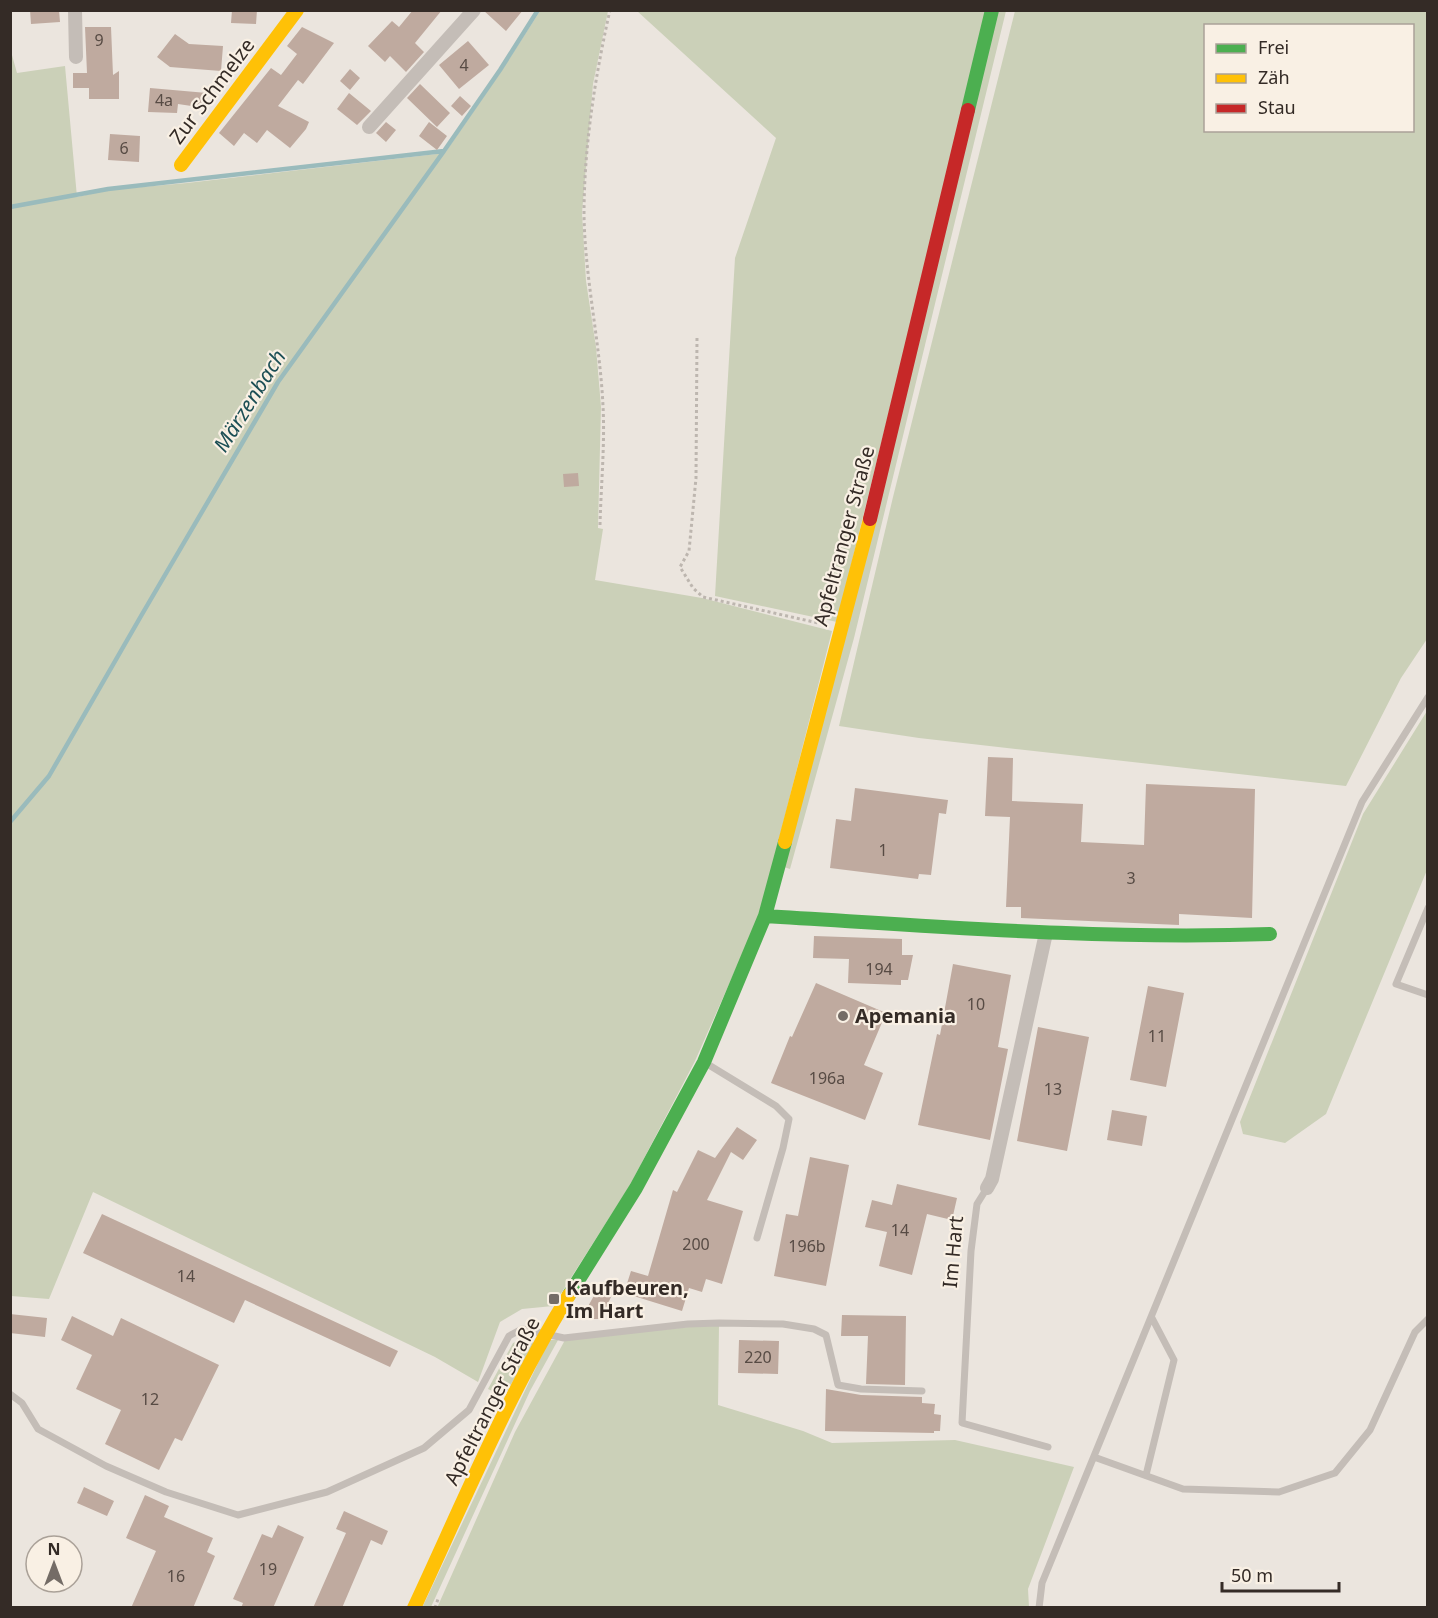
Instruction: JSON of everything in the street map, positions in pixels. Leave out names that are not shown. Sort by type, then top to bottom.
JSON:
[{"type":"street","points":[[75,10],[76,57]]},
{"type":"street","name":"Zur Schmelze","points":[[181,165],[297,10]]},
{"type":"street","points":[[369,127],[474,10]]},
{"type":"street","name":"Apfeltranger Straße","points":[[414,1608],[510,1402],[545,1335],[636,1188],[704,1062],[765,916],[877,494],[992,10]]},
{"type":"street","points":[[765,916],[1046,933],[1188,937],[1270,934]]},
{"type":"street","name":"Im Hart","points":[[987,1188],[992,1179],[1046,933]]},
{"type":"lane","points":[[1039,1608],[1042,1584],[1362,802],[1428,697]]},
{"type":"lane","points":[[1428,908],[1396,984],[1428,995]]},
{"type":"lane","points":[[704,1062],[776,1106],[789,1119],[757,1238]]},
{"type":"lane","name":"Im Hart","points":[[987,1188],[977,1204],[971,1251],[962,1423],[1048,1447]]},
{"type":"lane","points":[[1146,1475],[1174,1360],[1152,1318]]},
{"type":"lane","points":[[1095,1456],[1184,1489],[1279,1492],[1335,1473],[1370,1430],[1415,1332],[1428,1319]]},
{"type":"lane","points":[[10,1394],[22,1402],[38,1429],[106,1466],[166,1492],[238,1515],[327,1492],[423,1448],[469,1410],[509,1336],[522,1329],[564,1338],[688,1324],[783,1324],[813,1329],[826,1335],[838,1385],[861,1389],[922,1391]]},
{"type":"path","points":[[600,525],[603,407],[598,347],[588,280],[584,214],[590,121],[600,52],[610,10]]},
{"type":"path","points":[[698,338],[696,478],[689,551],[680,567],[693,588],[703,597],[840,628]]},
{"type":"path","points":[[435,1608],[439,1597]]},
{"type":"green space","points":[[540,11],[608,11],[593,84],[582,213],[586,281],[596,347],[601,407],[598,528],[603,529],[595,580],[702,598],[832,631],[760,914],[695,1061],[630,1185],[553,1306],[522,1309],[500,1322],[478,1382],[435,1357],[93,1192],[49,1299],[11,1296],[10,48],[17,73],[65,66],[77,197],[108,190],[445,153]]},
{"type":"green space","points":[[637,11],[988,11],[837,622],[715,596],[735,258],[776,138]]},
{"type":"green space","points":[[998,11],[1006,11],[854,638],[790,869],[784,867]]},
{"type":"green space","points":[[1015,11],[1427,11],[1427,639],[1401,678],[1346,786],[919,738],[839,726],[893,497]]},
{"type":"green space","points":[[1427,711],[1427,870],[1326,1114],[1285,1143],[1243,1134],[1240,1122],[1363,814]]},
{"type":"green space","points":[[719,1325],[718,1405],[803,1431],[832,1443],[955,1440],[1074,1467],[1028,1589],[1029,1607],[437,1608],[515,1432],[565,1340]]},
{"type":"green space","points":[[525,1339],[534,1343],[504,1397],[488,1389],[513,1343]]},
{"type":"green space","points":[[549,1340],[558,1340],[530,1391],[431,1607],[422,1608]]},
{"type":"building","points":[[30,10],[59,10],[60,22],[31,24]]},
{"type":"building","points":[[232,10],[257,10],[256,24],[231,23]]},
{"type":"building","points":[[413,10],[442,10],[415,43],[424,52],[406,72],[390,56],[385,62],[368,46],[392,21],[399,27]]},
{"type":"building","points":[[483,10],[523,10],[506,31]]},
{"type":"building","points":[[85,27],[111,27],[113,75],[119,71],[119,99],[89,99],[89,88],[73,88],[73,73],[87,73]]},
{"type":"building","points":[[302,27],[334,43],[303,84],[298,80],[278,106],[309,122],[306,129],[290,148],[267,130],[257,143],[244,133],[234,146],[219,133],[271,68],[281,75],[297,54],[287,46]]},
{"type":"building","points":[[175,34],[189,44],[223,46],[221,71],[170,67],[157,57]]},
{"type":"building","points":[[468,41],[489,65],[459,89],[439,65]]},
{"type":"building","points":[[350,69],[360,78],[350,90],[340,81]]},
{"type":"building","points":[[420,84],[450,113],[437,127],[407,98]]},
{"type":"building","points":[[150,88],[207,93],[205,108],[178,104],[177,113],[148,112]]},
{"type":"building","points":[[349,93],[371,111],[357,125],[337,109]]},
{"type":"building","points":[[460,96],[471,106],[462,116],[451,106]]},
{"type":"building","points":[[386,122],[396,130],[386,142],[376,133]]},
{"type":"building","points":[[429,122],[447,136],[437,150],[419,136]]},
{"type":"building","points":[[110,134],[140,136],[139,162],[108,160]]},
{"type":"building","points":[[578,473],[579,486],[564,487],[563,474]]},
{"type":"building","points":[[988,757],[1013,758],[1012,801],[1083,804],[1081,842],[1144,845],[1146,784],[1255,789],[1252,918],[1179,914],[1179,925],[1021,918],[1021,907],[1006,907],[1010,817],[985,816]]},
{"type":"building","points":[[855,788],[948,800],[946,814],[939,813],[931,875],[919,874],[918,879],[830,868],[836,819],[851,821]]},
{"type":"building","points":[[814,936],[902,939],[902,955],[913,955],[908,980],[901,980],[901,985],[848,983],[849,959],[813,958]]},
{"type":"building","points":[[953,964],[1011,975],[998,1047],[1008,1049],[990,1140],[918,1125],[937,1034],[940,1035]]},
{"type":"building","points":[[816,983],[886,1013],[864,1065],[883,1073],[865,1120],[771,1083],[790,1036],[792,1037]]},
{"type":"building","points":[[1148,986],[1184,993],[1166,1087],[1130,1080]]},
{"type":"building","points":[[1038,1027],[1089,1037],[1067,1151],[1017,1141]]},
{"type":"building","points":[[1112,1110],[1147,1116],[1142,1146],[1107,1140]]},
{"type":"building","points":[[737,1127],[757,1140],[743,1160],[731,1152],[707,1200],[743,1211],[722,1284],[706,1279],[702,1292],[689,1288],[682,1311],[624,1293],[631,1271],[648,1276],[673,1190],[677,1192],[698,1150],[715,1158]]},
{"type":"building","points":[[810,1157],[849,1165],[826,1286],[774,1276],[786,1214],[798,1216]]},
{"type":"building","points":[[897,1184],[957,1198],[952,1220],[927,1214],[912,1275],[879,1266],[887,1232],[865,1227],[872,1200],[892,1205]]},
{"type":"building","points":[[102,1214],[398,1351],[390,1367],[245,1300],[234,1323],[83,1253]]},
{"type":"building","points":[[601,1283],[615,1288],[601,1319],[581,1319]]},
{"type":"building","points":[[10,1314],[47,1318],[45,1337],[10,1333]]},
{"type":"building","points":[[842,1315],[906,1316],[905,1385],[866,1384],[868,1336],[841,1336]]},
{"type":"building","points":[[72,1316],[113,1336],[121,1318],[219,1365],[182,1441],[175,1438],[159,1470],[105,1444],[121,1410],[76,1389],[92,1355],[61,1340]]},
{"type":"building","points":[[739,1340],[779,1341],[778,1374],[738,1373]]},
{"type":"building","points":[[826,1389],[861,1395],[922,1397],[922,1403],[935,1404],[934,1414],[941,1415],[940,1431],[934,1431],[934,1433],[825,1431]]},
{"type":"building","points":[[84,1487],[114,1501],[107,1516],[77,1503]]},
{"type":"building","points":[[145,1495],[169,1506],[164,1517],[213,1538],[207,1552],[215,1556],[193,1608],[131,1608],[156,1551],[126,1538]]},
{"type":"building","points":[[344,1511],[388,1531],[382,1545],[371,1540],[342,1608],[313,1608],[346,1533],[336,1529]]},
{"type":"building","points":[[278,1525],[304,1537],[273,1608],[241,1608],[243,1603],[233,1599],[262,1534],[272,1538]]},
{"type":"waterway","name":"Märzenbach","points":[[10,822],[49,776],[278,382],[444,151],[538,10]]},
{"type":"waterway","points":[[10,207],[108,189],[444,151]]},
{"type":"traffic: fast","points":[[968,110],[992,10]]},
{"type":"traffic: fast","points":[[569,1295],[636,1188],[704,1062],[765,916],[785,842]]},
{"type":"traffic: fast","points":[[765,916],[1080,934],[1270,934]]},
{"type":"traffic: slow","points":[[181,165],[297,10]]},
{"type":"traffic: slow","points":[[785,842],[870,519]]},
{"type":"traffic: slow","points":[[414,1608],[506,1410],[569,1295]]},
{"type":"traffic: jam","points":[[870,519],[968,110]]},
{"type":"place","name":"Apemania","points":[[843,1016]]},
{"type":"place","name":"Kaufbeuren, Im Hart","points":[[554,1299]]}]
